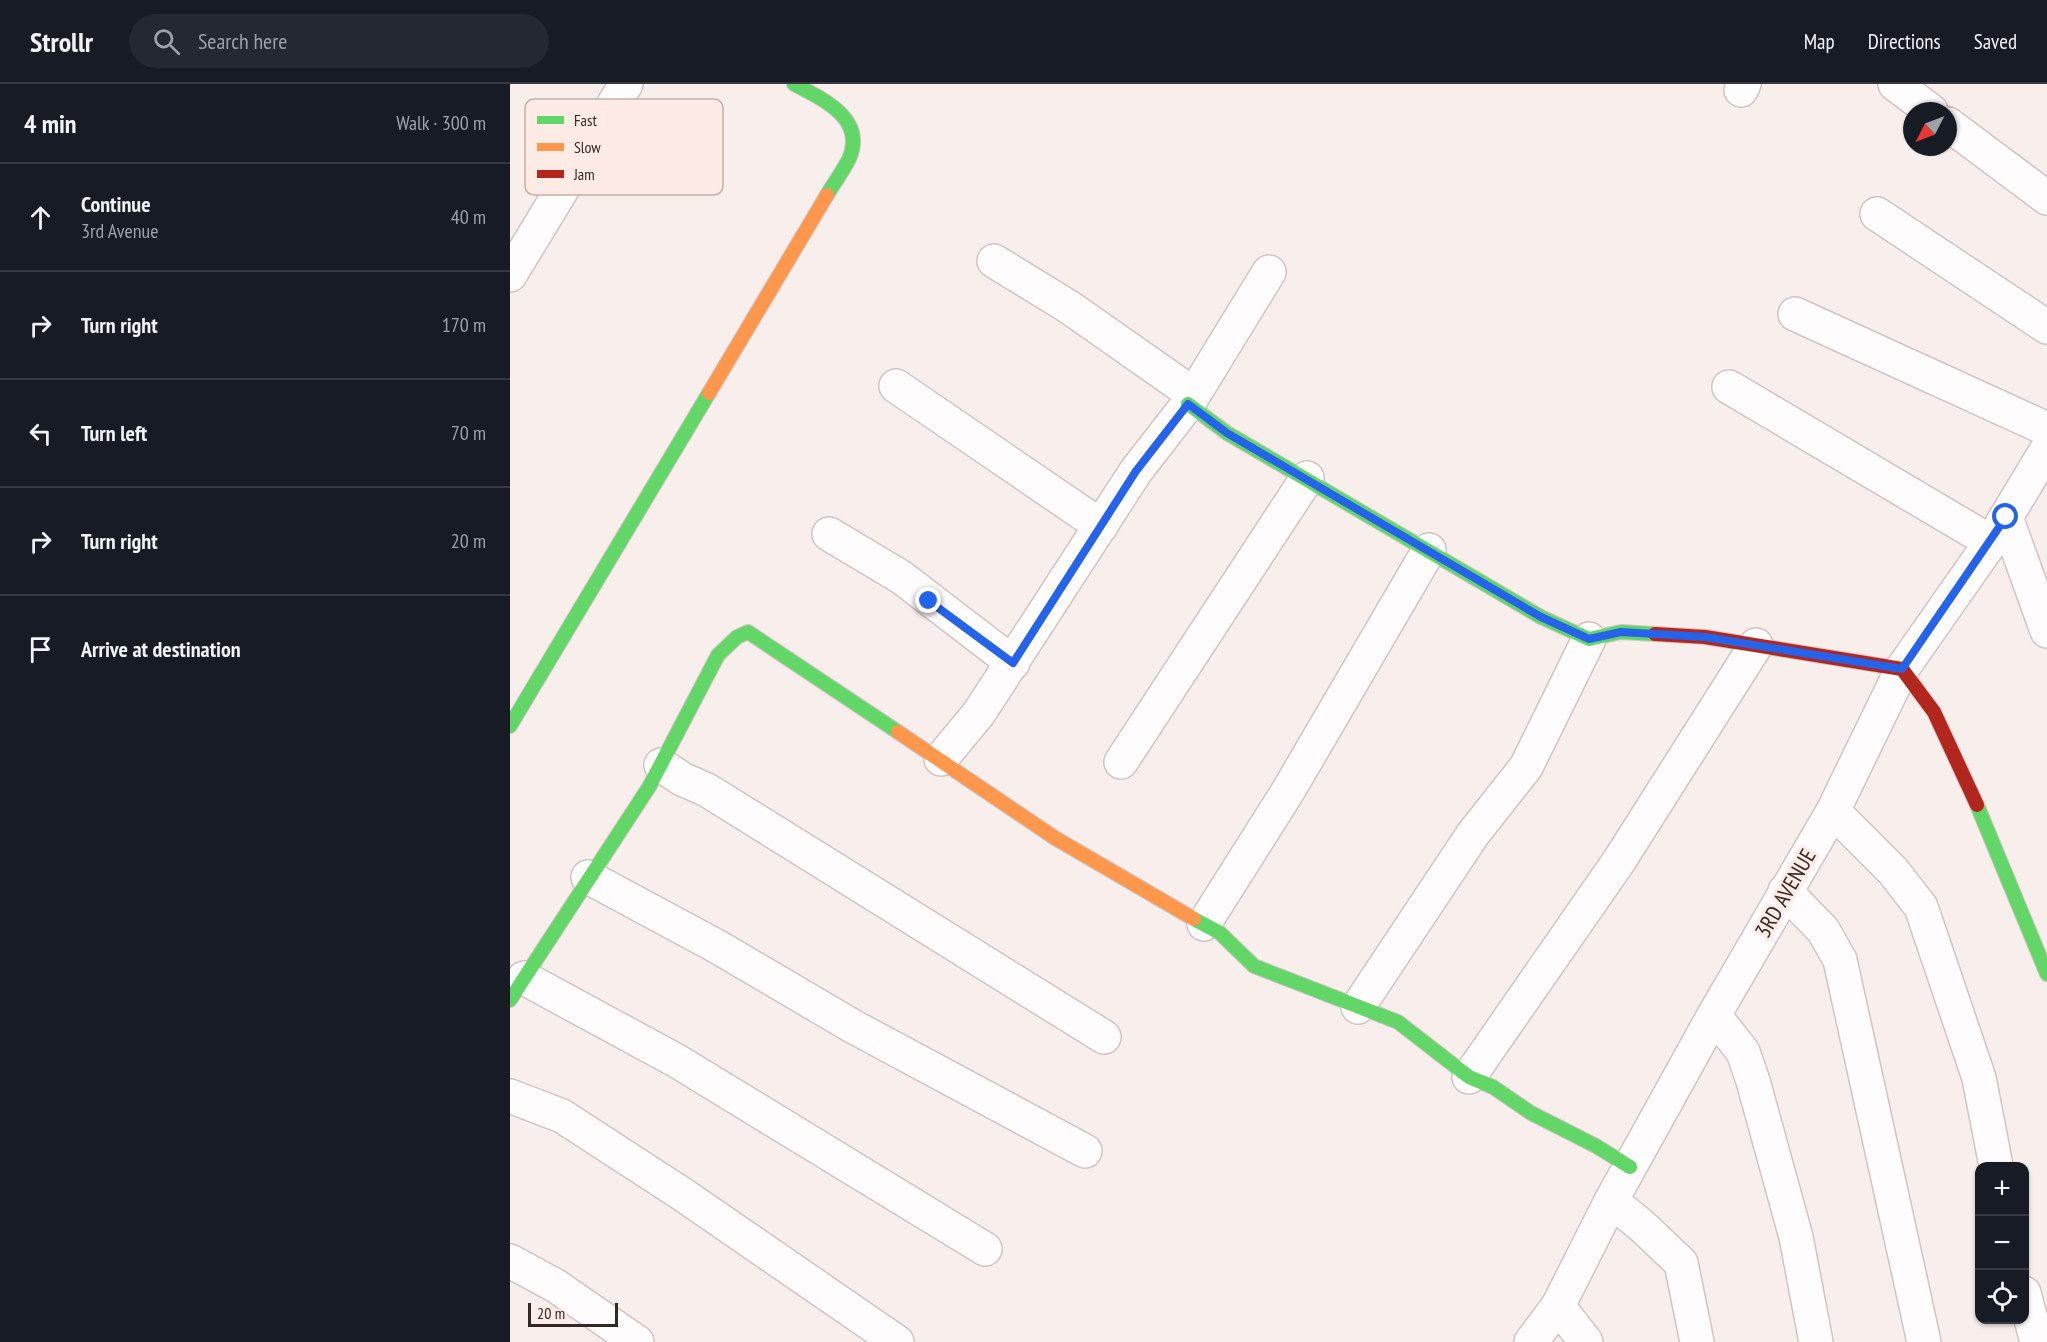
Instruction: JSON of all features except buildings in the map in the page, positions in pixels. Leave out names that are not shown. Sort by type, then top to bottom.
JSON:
[{"type":"street","points":[[617,99],[626,84]]},
{"type":"street","points":[[510,726],[850,157],[854,135],[846,117],[837,108],[794,84]]},
{"type":"street","points":[[1895,84],[1919,102]]},
{"type":"street","points":[[1957,131],[2047,198]]},
{"type":"street","points":[[510,274],[558,195]]},
{"type":"street","points":[[1877,214],[2047,327]]},
{"type":"street","points":[[994,261],[1069,307],[1190,399],[1227,433],[1541,617],[1589,639],[1621,632],[1654,632],[1756,645],[1902,669],[1934,712],[1958,759],[2047,974]]},
{"type":"street","points":[[941,759],[979,713],[1013,663],[1136,471],[1190,399],[1269,272]]},
{"type":"street","points":[[1795,314],[2047,429]]},
{"type":"street","points":[[896,386],[1101,526]]},
{"type":"street","points":[[1729,387],[1999,530],[2047,631]]},
{"type":"street","name":"3RD AVENUE","points":[[1531,1342],[1558,1306],[1611,1202],[1714,1015],[1833,811],[1902,669],[1999,530],[2047,449]]},
{"type":"street","points":[[1121,762],[1307,478]]},
{"type":"street","points":[[829,534],[901,577],[1013,663]]},
{"type":"street","points":[[1204,924],[1288,791],[1429,550]]},
{"type":"street","points":[[985,1249],[677,1061],[593,1018],[517,989],[558,931],[588,877],[661,765],[718,655],[737,637],[748,632],[1055,837],[1104,865],[1130,884],[1220,933],[1254,966],[1398,1022],[1469,1077],[1493,1087],[1531,1113],[1596,1146],[1630,1167]]},
{"type":"street","points":[[1358,1006],[1473,834],[1526,767],[1589,639]]},
{"type":"street","points":[[1469,1077],[1619,861],[1756,645]]},
{"type":"street","points":[[661,765],[682,779],[707,790],[1104,1037]]},
{"type":"street","points":[[1833,811],[1893,871],[1921,907],[1979,1078],[1995,1162]]},
{"type":"street","points":[[588,877],[718,947],[854,1027],[1085,1151]]},
{"type":"street","points":[[1785,891],[1824,930],[1840,960],[1924,1342]]},
{"type":"street","points":[[1714,1015],[1743,1052],[1753,1081],[1796,1237],[1816,1342]]},
{"type":"street","points":[[510,1096],[562,1116],[682,1194],[897,1342]]},
{"type":"street","points":[[1611,1202],[1641,1225],[1680,1263],[1697,1342]]},
{"type":"street","points":[[510,1261],[556,1286],[637,1342]]},
{"type":"street","points":[[1558,1306],[1586,1342]]},
{"type":"street","points":[[2029,1309],[2037,1342]]},
{"type":"traffic: fast","points":[[794,84],[817,96],[839,112],[847,121],[852,132],[853,145],[849,159],[827,195]]},
{"type":"traffic: fast","points":[[510,726],[709,393]]},
{"type":"traffic: fast","points":[[1188,404],[1227,433],[1541,617],[1589,639],[1621,632],[1655,634]]},
{"type":"traffic: fast","points":[[510,1000],[649,787],[718,655],[737,637],[748,632],[898,732]]},
{"type":"traffic: fast","points":[[1977,805],[2047,974]]},
{"type":"traffic: fast","points":[[1194,919],[1220,933],[1254,966],[1398,1022],[1469,1077],[1493,1087],[1531,1113],[1596,1146],[1630,1167]]},
{"type":"traffic: slow","points":[[709,393],[827,195]]},
{"type":"traffic: slow","points":[[898,732],[1055,838],[1194,919]]},
{"type":"traffic: jam","points":[[1655,634],[1705,637],[1902,669],[1934,712],[1977,805]]},
{"type":"route","points":[[929,601],[1013,663],[1136,471],[1188,404],[1227,433],[1541,617],[1589,639],[1621,632],[1654,632],[1705,637],[1902,669],[2006,517]]}]
